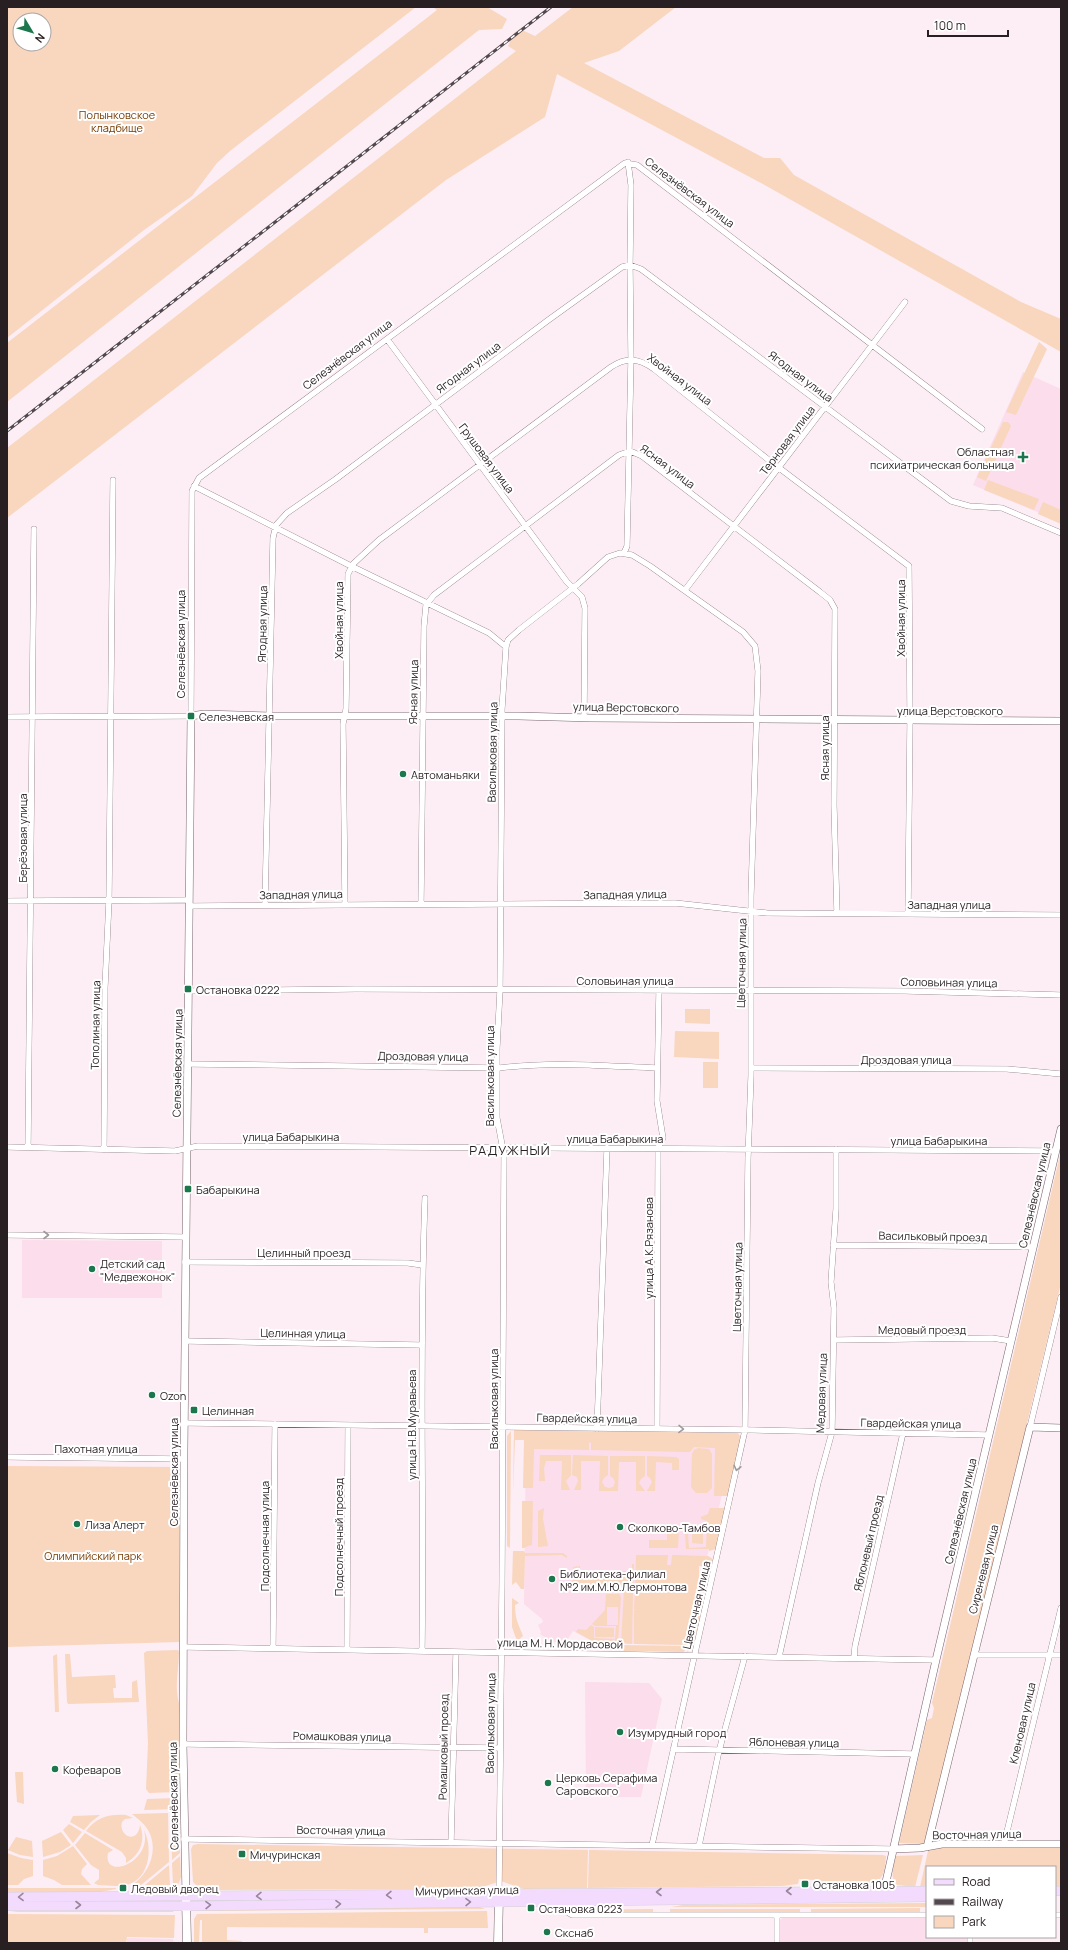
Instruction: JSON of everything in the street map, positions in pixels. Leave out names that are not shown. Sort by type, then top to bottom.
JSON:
[{"type":"main road","name":"Мичуринская улица","points":[[499,1898],[561,1900],[884,1894],[926,1891]]},
{"type":"main road","name":"Мичуринская улица","points":[[7,1906],[187,1901],[884,1894],[926,1897]]},
{"type":"main road","name":"Мичуринская улица","points":[[7,1897],[187,1901]]},
{"type":"main road","points":[[498,1943],[499,1898]]},
{"type":"main road","points":[[187,1901],[187,1943]]},
{"type":"street","points":[[624,553],[627,546],[631,359],[631,185],[628,162]]},
{"type":"street","name":"Селезнёвская улица","points":[[187,1901],[184,1838],[183,1744],[185,1237],[189,990],[192,542],[194,486],[199,478],[607,175],[628,162],[637,165],[979,427]]},
{"type":"street","name":"Ягодная улица","points":[[265,905],[275,527],[287,513],[336,479],[435,404],[622,267],[630,265],[641,269],[664,285],[951,501],[969,506],[1002,508],[1061,533]]},
{"type":"street","name":"Терновая улица","points":[[685,590],[905,302]]},
{"type":"street","name":"Грушовая улица","points":[[387,339],[479,465],[572,588],[582,598],[585,608],[584,718]]},
{"type":"street","name":"Хвойная улица","points":[[346,904],[343,724],[345,716],[348,656],[347,588],[351,566],[379,540],[611,367],[622,361],[631,359],[641,361],[654,369],[778,467],[909,566],[910,720],[908,914]]},
{"type":"street","name":"Ясная улица","points":[[421,905],[425,620],[428,603],[434,595],[619,455],[630,451],[642,456],[820,592],[833,604],[835,617],[834,720],[837,913]]},
{"type":"street","name":"Тополиная улица","points":[[104,1150],[105,987],[109,900],[114,480]]},
{"type":"street","points":[[194,486],[351,566],[489,633],[506,646],[508,640],[519,630],[608,558],[616,554],[624,553],[637,558],[744,632],[756,646],[758,671],[756,719]]},
{"type":"street","name":"Берёзовая улица","points":[[28,1148],[34,529]]},
{"type":"street","name":"Васильковая улица","points":[[499,1898],[502,1652],[504,1148],[497,1118],[499,1068],[497,1048],[500,990],[502,716],[506,646]]},
{"type":"street","name":"улица Верстовского","points":[[190,716],[204,714],[270,716],[502,716],[584,718],[1061,721]]},
{"type":"street","points":[[7,717],[190,716]]},
{"type":"street","name":"Цветочная улица","points":[[652,1845],[744,1430],[748,1149],[751,1068],[751,912],[756,719]]},
{"type":"street","name":"Западная улица","points":[[7,901],[109,900],[265,905],[675,903],[751,912],[1061,915]]},
{"type":"street","name":"Соловьиная улица","points":[[189,990],[897,991],[1061,995]]},
{"type":"street","name":"улица А.К.Рязанова","points":[[657,1429],[658,1148],[663,1138],[657,1101],[659,990]]},
{"type":"street","name":"Дроздовая улица","points":[[188,1064],[499,1068],[547,1064],[657,1068]]},
{"type":"street","name":"Дроздовая улица","points":[[751,1068],[1007,1069],[1061,1074]]},
{"type":"street","name":"Селезнёвская улица","points":[[884,1894],[936,1660],[1061,1130]]},
{"type":"street","name":"улица Бабарыкина","points":[[7,1147],[175,1152],[198,1146],[1056,1151]]},
{"type":"street","points":[[597,1428],[607,1148]]},
{"type":"street","name":"Медовая улица","points":[[778,1657],[818,1483],[832,1432],[834,1308],[831,1282],[836,1209],[836,1149]]},
{"type":"street","name":"улица Н.В.Муравьева","points":[[422,1651],[421,1345],[425,1198]]},
{"type":"street","points":[[7,1235],[185,1237]]},
{"type":"street","name":"Васильковый проезд","points":[[833,1245],[1034,1247]]},
{"type":"street","name":"Целинный проезд","points":[[185,1262],[408,1263],[422,1266]]},
{"type":"street","name":"Сиреневая улица","points":[[927,1847],[1061,1297]]},
{"type":"street","name":"Медовый проезд","points":[[834,1340],[992,1338],[1011,1341]]},
{"type":"street","name":"Целинная улица","points":[[185,1341],[421,1345]]},
{"type":"street","name":"Гвардейская улица","points":[[185,1423],[348,1424],[989,1435]]},
{"type":"street","name":"Подсолнечная улица","points":[[273,1648],[274,1424]]},
{"type":"street","name":"Подсолнечный проезд","points":[[347,1649],[348,1424]]},
{"type":"street","points":[[1030,1427],[1061,1428]]},
{"type":"street","name":"Яблоневый проезд","points":[[854,1658],[855,1646],[903,1433]]},
{"type":"street","name":"Пахотная улица","points":[[7,1457],[184,1459]]},
{"type":"street","name":"Кленовая улица","points":[[1004,1844],[1061,1608]]},
{"type":"street","name":"улица М. Н. Мордасовой","points":[[184,1647],[936,1660]]},
{"type":"street","name":"Ромашковый проезд","points":[[451,1843],[456,1652]]},
{"type":"street","points":[[974,1655],[1061,1655]]},
{"type":"street","points":[[699,1846],[719,1751],[745,1656]]},
{"type":"street","name":"Ромашковая улица","points":[[183,1744],[500,1748]]},
{"type":"street","name":"Яблоневая улица","points":[[673,1749],[915,1754]]},
{"type":"street","name":"Восточная улица","points":[[184,1838],[893,1849],[927,1847],[942,1844],[1061,1844]]},
{"type":"street","points":[[561,1900],[562,1909],[572,1915],[926,1915]]},
{"type":"street","points":[[777,1915],[777,1943]]},
{"type":"shaded area","name":"Областная психиатрическая больница","points":[[1023,372],[1061,389],[1061,522],[973,485]]},
{"type":"shaded area","name":"Детский сад \"Медвежонок\"","points":[[22,1240],[162,1241],[162,1298],[22,1298]]},
{"type":"shaded area","name":"Сколково-Тамбов","points":[[526,1441],[734,1444],[705,1566],[699,1566],[699,1597],[688,1645],[596,1643],[573,1631],[567,1640],[563,1643],[558,1643],[546,1641],[547,1639],[540,1634],[541,1632],[538,1625],[543,1622],[542,1619],[524,1604]]},
{"type":"shaded area","name":"Изумрудный город","points":[[585,1682],[649,1683],[662,1699],[641,1797],[586,1797]]},
{"type":"shaded area","points":[[784,1917],[926,1918],[926,1938],[968,1938],[968,1943],[779,1943],[780,1920]]},
{"type":"shaded area","points":[[127,1938],[173,1939],[174,1943],[127,1943]]},
{"type":"green space","name":"Полынковское кладбище","points":[[7,7],[416,7],[230,151],[217,163],[192,196],[144,230],[7,338]]},
{"type":"green space","points":[[433,7],[487,7],[507,19],[502,29],[479,30],[7,402],[7,343],[437,10]]},
{"type":"green space","points":[[573,7],[676,7],[619,51],[584,63],[764,158],[780,158],[794,175],[1021,302],[1061,319],[1061,352],[761,183],[557,74],[545,117],[446,180],[7,518],[7,448],[516,51],[508,46],[514,33],[520,29],[535,36]]},
{"type":"green space","points":[[1039,342],[1047,349],[1016,415],[1006,412]]},
{"type":"green space","points":[[1003,422],[1008,422],[1011,426],[986,481],[977,477]]},
{"type":"green space","points":[[988,480],[1039,499],[1034,510],[984,490]]},
{"type":"green space","points":[[1043,502],[1061,510],[1061,524],[1038,514]]},
{"type":"green space","points":[[685,1009],[710,1009],[710,1024],[685,1023]]},
{"type":"green space","points":[[675,1031],[719,1032],[719,1059],[674,1057]]},
{"type":"green space","points":[[703,1062],[718,1062],[718,1088],[703,1088]]},
{"type":"green space","points":[[1061,1151],[1061,1283],[925,1844],[899,1843],[927,1720],[932,1718],[934,1708],[932,1703]]},
{"type":"green space","points":[[514,1430],[738,1433],[741,1438],[729,1496],[714,1496],[715,1448],[694,1447],[690,1452],[591,1450],[591,1442],[589,1443],[589,1450],[534,1449],[533,1488],[523,1488],[524,1440],[515,1440],[513,1493]]},
{"type":"green space","points":[[511,1431],[510,1548],[507,1546],[507,1436]]},
{"type":"green space","points":[[698,1448],[709,1449],[712,1454],[712,1488],[707,1493],[696,1493],[691,1487],[692,1454],[694,1450]]},
{"type":"green space","points":[[540,1455],[571,1455],[571,1475],[566,1481],[570,1490],[561,1490],[562,1461],[546,1461],[544,1468],[545,1481],[539,1481]]},
{"type":"green space","points":[[573,1455],[608,1456],[608,1475],[602,1482],[605,1487],[609,1488],[613,1487],[615,1482],[610,1476],[610,1456],[645,1456],[645,1476],[639,1483],[645,1491],[636,1491],[636,1462],[619,1462],[618,1491],[599,1491],[600,1461],[581,1461],[581,1490],[574,1490],[578,1481],[577,1477],[572,1475]]},
{"type":"green space","points":[[647,1456],[676,1457],[679,1459],[679,1470],[672,1470],[672,1463],[656,1462],[655,1491],[647,1491],[652,1482],[647,1476]]},
{"type":"green space","name":"Олимпийский парк","points":[[7,1466],[180,1467],[179,1642],[7,1647]]},
{"type":"green space","points":[[522,1501],[533,1501],[532,1545],[525,1548],[522,1548]]},
{"type":"green space","points":[[544,1508],[543,1519],[548,1546],[538,1547],[538,1511]]},
{"type":"green space","points":[[710,1508],[726,1508],[716,1549],[709,1551],[709,1549],[686,1549],[685,1534],[688,1534],[689,1548],[706,1547],[707,1521],[701,1519],[701,1517],[708,1514]]},
{"type":"green space","points":[[692,1525],[703,1525],[703,1544],[692,1543]]},
{"type":"green space","points":[[670,1527],[679,1528],[678,1548],[649,1548],[649,1540],[667,1540],[667,1532],[670,1532]]},
{"type":"green space","points":[[513,1551],[524,1551],[525,1553],[563,1553],[567,1556],[567,1558],[562,1555],[525,1556],[524,1589],[521,1589],[516,1582],[512,1585]]},
{"type":"green space","points":[[636,1555],[668,1555],[667,1565],[671,1565],[672,1555],[708,1556],[713,1559],[709,1572],[701,1573],[701,1566],[699,1566],[699,1597],[688,1645],[634,1644],[634,1610],[636,1610],[634,1609],[635,1591],[638,1593],[639,1591],[654,1590],[635,1590]]},
{"type":"green space","points":[[632,1564],[634,1564],[633,1589],[572,1587],[573,1567],[580,1566],[580,1571],[632,1571]]},
{"type":"green space","points":[[624,1590],[633,1591],[632,1644],[621,1643]]},
{"type":"green space","points":[[606,1594],[619,1594],[621,1597],[618,1643],[596,1643],[576,1632],[578,1629],[586,1630],[591,1625],[594,1627],[594,1638],[615,1639],[616,1626],[595,1626],[592,1624],[605,1610]],"holes":[[[607,1607],[618,1607],[618,1625],[607,1625]]]},
{"type":"green space","points":[[512,1598],[519,1603],[515,1605],[516,1614],[523,1636],[517,1641],[512,1627]]},
{"type":"green space","points":[[700,1598],[704,1601],[693,1646],[691,1650],[687,1652]]},
{"type":"green space","points":[[595,1627],[614,1628],[614,1637],[595,1637]]},
{"type":"green space","points":[[621,1645],[686,1646],[684,1652],[624,1651]]},
{"type":"green space","points":[[147,1651],[179,1651],[177,1684],[179,1703],[179,1789],[176,1792],[149,1793],[146,1789],[148,1743],[144,1653]]},
{"type":"green space","points":[[57,1654],[59,1712],[55,1712],[53,1656]]},
{"type":"green space","points":[[65,1654],[70,1654],[72,1677],[115,1675],[116,1688],[113,1688],[114,1698],[132,1698],[132,1682],[137,1680],[139,1702],[68,1704]]},
{"type":"green space","points":[[15,1772],[23,1772],[24,1804],[17,1802]]},
{"type":"green space","points":[[177,1798],[177,1809],[144,1810],[147,1799]]},
{"type":"green space","points":[[179,1809],[180,1853],[172,1860],[171,1810]]},
{"type":"green space","points":[[168,1813],[169,1862],[141,1885],[132,1885],[144,1874],[148,1867],[153,1853],[153,1845],[148,1830],[141,1821],[132,1814]]},
{"type":"green space","points":[[100,1815],[84,1830],[70,1822],[73,1816]]},
{"type":"green space","points":[[126,1815],[133,1818],[125,1819],[122,1822],[123,1831],[125,1834],[132,1837],[136,1835],[140,1825],[142,1831],[142,1842],[135,1856],[126,1863],[126,1858],[122,1852],[86,1831],[94,1822],[104,1817]]},
{"type":"green space","points":[[69,1824],[82,1832],[73,1843],[63,1830]]},
{"type":"green space","points":[[144,1830],[147,1837],[149,1854],[145,1870],[140,1876],[134,1882],[123,1886],[98,1885],[94,1883],[99,1879],[99,1870],[91,1865],[75,1845],[85,1833],[113,1850],[108,1853],[108,1861],[112,1866],[119,1867],[135,1859],[141,1851],[145,1842]]},
{"type":"green space","points":[[61,1832],[71,1845],[60,1852],[43,1857],[42,1841]]},
{"type":"green space","points":[[16,1837],[32,1841],[33,1857],[20,1855],[8,1850]]},
{"type":"green space","points":[[193,1845],[588,1850],[587,1888],[524,1889],[501,1881],[476,1889],[209,1890],[199,1888],[193,1882],[191,1849]]},
{"type":"green space","points":[[73,1846],[87,1864],[82,1869],[81,1874],[91,1885],[62,1885],[43,1876],[43,1860],[57,1856]]},
{"type":"green space","points":[[942,1847],[1061,1848],[1061,1887],[1056,1887],[1056,1866],[926,1866],[926,1887],[920,1887],[928,1851]]},
{"type":"green space","points":[[589,1850],[883,1855],[886,1856],[886,1858],[882,1876],[870,1885],[861,1886],[831,1886],[815,1883],[815,1880],[799,1879],[798,1884],[782,1886],[588,1888]]},
{"type":"green space","points":[[7,1853],[33,1860],[33,1876],[24,1879],[18,1885],[7,1885]]},
{"type":"green space","points":[[923,1855],[915,1887],[897,1885],[893,1878],[893,1867],[896,1856]]},
{"type":"green space","points":[[180,1856],[181,1877],[178,1885],[173,1885],[172,1863]]},
{"type":"green space","points":[[169,1865],[170,1885],[145,1885]]},
{"type":"green space","points":[[7,1888],[116,1889],[100,1892],[7,1892]]},
{"type":"green space","points":[[926,1903],[926,1907],[671,1907],[683,1905]]},
{"type":"green space","points":[[477,1906],[485,1909],[200,1911],[202,1910]]},
{"type":"green space","points":[[920,1908],[920,1912],[811,1912],[811,1909]]},
{"type":"green space","points":[[33,1909],[171,1910],[174,1912],[10,1912]]},
{"type":"green space","points":[[653,1909],[653,1912],[569,1912],[568,1910]]},
{"type":"green space","points":[[670,1909],[800,1909],[800,1912],[670,1912]]},
{"type":"green space","points":[[487,1911],[488,1928],[428,1928],[428,1933],[424,1933],[424,1928],[227,1927],[227,1940],[242,1941],[242,1943],[202,1943],[202,1920],[200,1920],[199,1943],[194,1943],[194,1919],[197,1914]]},
{"type":"green space","points":[[7,1914],[175,1915],[174,1938],[127,1937],[126,1943],[7,1943]]},
{"type":"railway","points":[[7,431],[551,7]]},
{"type":"place","name":"Областная психиатрическая больница","points":[[1023,457]]},
{"type":"place","name":"Селезневская","points":[[191,716]]},
{"type":"place","name":"Автоманьяки","points":[[403,774]]},
{"type":"place","name":"Остановка 0222","points":[[188,989]]},
{"type":"place","name":"Бабарыкина","points":[[188,1189]]},
{"type":"place","name":"Детский сад \"Медвежонок\"","points":[[92,1269]]},
{"type":"place","name":"Ozon","points":[[152,1395]]},
{"type":"place","name":"Целинная","points":[[194,1410]]},
{"type":"place","name":"Лиза Алерт","points":[[77,1524]]},
{"type":"place","name":"Сколково-Тамбов","points":[[620,1527]]},
{"type":"place","name":"Библиотека-филиал №2 им.М.Ю.Лермонтова","points":[[552,1579]]},
{"type":"place","name":"Изумрудный город","points":[[620,1732]]},
{"type":"place","name":"Кофеваров","points":[[55,1769]]},
{"type":"place","name":"Церковь Серафима Саровского","points":[[548,1783]]},
{"type":"place","name":"Мичуринская","points":[[242,1854]]},
{"type":"place","name":"Остановка 1005","points":[[805,1884]]},
{"type":"place","name":"Ледовый дворец","points":[[123,1888]]},
{"type":"place","name":"Остановка 0223","points":[[531,1908]]},
{"type":"place","name":"Скснаб","points":[[547,1932]]},
{"type":"district","name":"РАДУЖНЫЙ","points":[[510,1150]]}]
